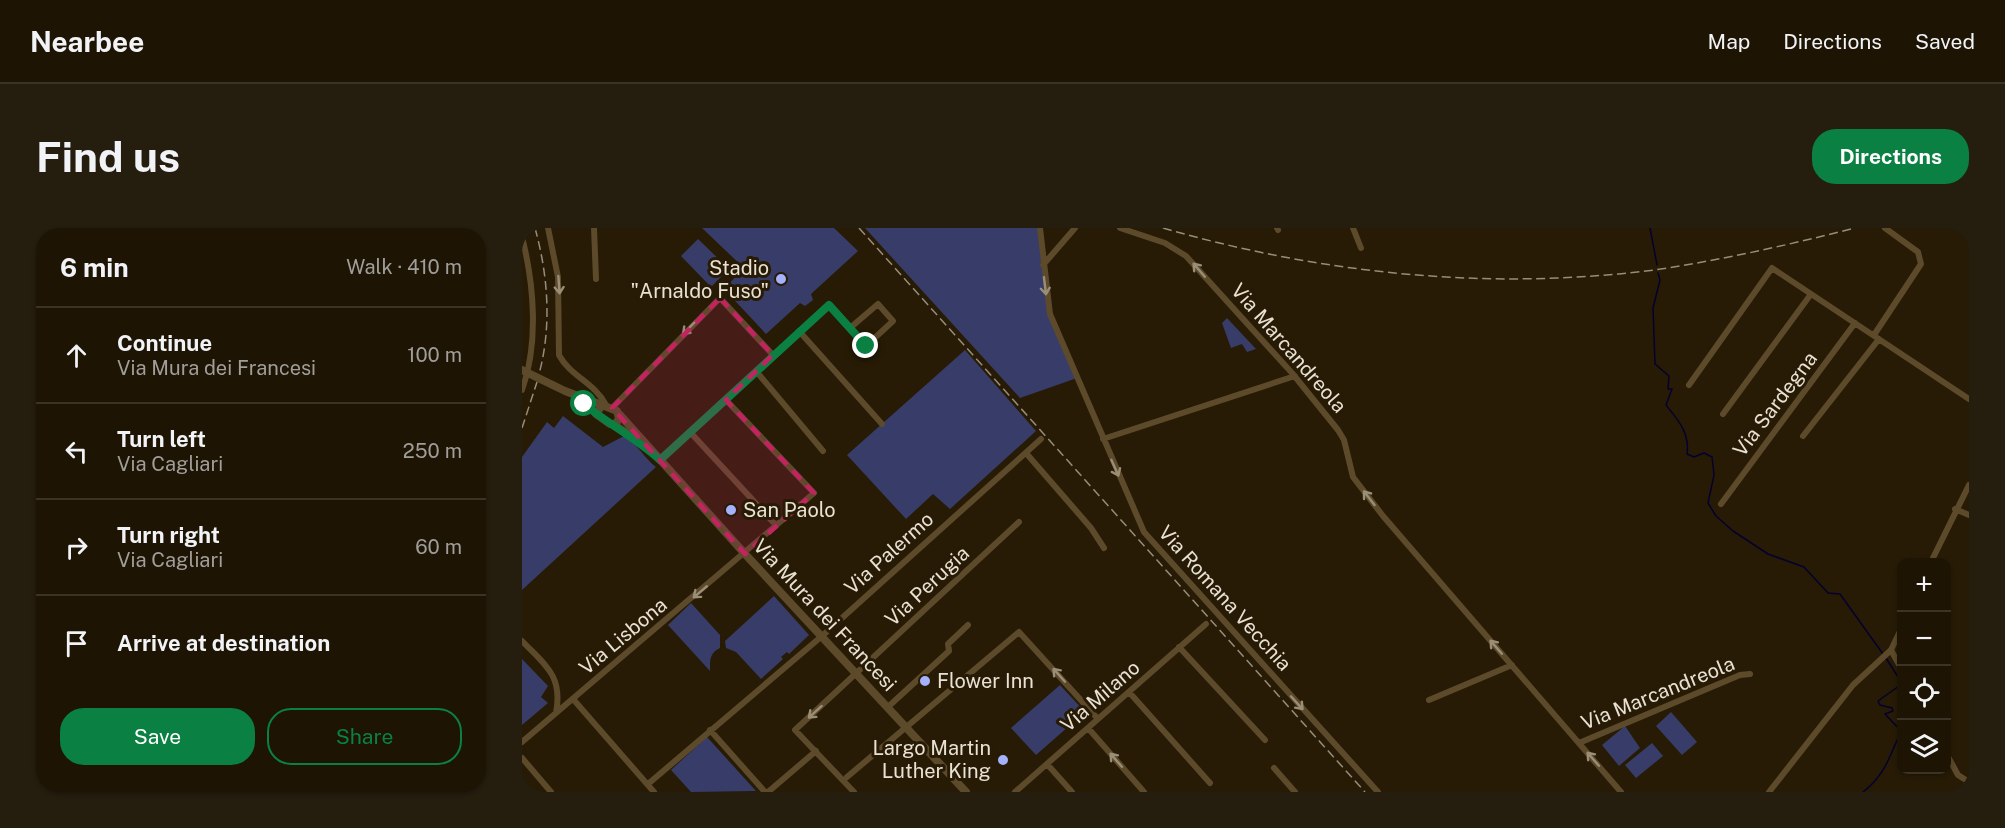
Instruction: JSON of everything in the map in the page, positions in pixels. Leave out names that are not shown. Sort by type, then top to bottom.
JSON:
[{"type":"street","name":"Via Mura dei Francesi","points":[[548,228],[558,277],[559,353],[567,365],[599,393],[607,406],[619,414],[745,554],[889,706],[966,792]]},
{"type":"street","points":[[594,228],[596,279]]},
{"type":"street","name":"Via Romana Vecchia","points":[[1040,228],[1050,314],[1136,518],[1149,538],[1378,792]]},
{"type":"street","points":[[1043,265],[1075,228]]},
{"type":"street","name":"Via Marcandreola","points":[[1120,228],[1165,243],[1186,256],[1295,376],[1341,435],[1350,471],[1358,483],[1621,792]]},
{"type":"street","points":[[1353,228],[1361,248]]},
{"type":"street","points":[[1803,436],[1876,337],[1921,264],[1918,252],[1886,228]]},
{"type":"street","points":[[522,237],[533,288],[522,390]]},
{"type":"street","points":[[1689,385],[1772,268],[1969,399]]},
{"type":"street","points":[[1723,414],[1810,294]]},
{"type":"street","points":[[596,414],[720,298],[773,355]]},
{"type":"street","points":[[660,460],[829,305],[866,346],[894,321],[878,304],[850,328]]},
{"type":"street","name":"Via Sardegna","points":[[1721,504],[1855,323]]},
{"type":"street","points":[[799,331],[882,424]]},
{"type":"street","points":[[525,371],[565,391],[607,406]]},
{"type":"street","points":[[756,371],[824,451]]},
{"type":"street","points":[[1103,440],[1295,376]]},
{"type":"street","name":"Via Mura dei Francesi","points":[[565,391],[637,440],[660,460]]},
{"type":"street","name":"Via Lisbona","points":[[522,742],[814,493],[726,400]]},
{"type":"street","points":[[613,424],[618,421],[619,414]]},
{"type":"street","points":[[690,432],[773,522]]},
{"type":"street","name":"Via Palermo","points":[[648,784],[822,636],[1041,439]]},
{"type":"street","points":[[1026,453],[1091,528],[1104,548]]},
{"type":"street","points":[[1932,558],[1955,508],[1969,485]]},
{"type":"street","points":[[1955,508],[1969,515]]},
{"type":"street","name":"Via Perugia","points":[[816,752],[795,730],[1019,522]]},
{"type":"street","name":"Via Milano","points":[[1015,792],[1206,624]]},
{"type":"street","points":[[889,706],[949,651],[948,644],[968,625]]},
{"type":"street","points":[[848,777],[1019,632],[1098,719]]},
{"type":"street","points":[[1769,792],[1853,685],[1887,655],[1897,636]]},
{"type":"street","points":[[522,641],[551,671],[557,683],[559,696],[556,714]]},
{"type":"street","points":[[1179,647],[1264,740]]},
{"type":"street","points":[[1887,655],[1898,666]]},
{"type":"street","points":[[1429,700],[1512,665]]},
{"type":"street","name":"Via Marcandreola","points":[[1579,743],[1740,675],[1750,674]]},
{"type":"street","points":[[1129,692],[1210,783]]},
{"type":"street","points":[[573,699],[654,792]]},
{"type":"street","points":[[1088,728],[1144,792]]},
{"type":"street","points":[[710,730],[767,792],[816,752],[854,792]]},
{"type":"street","points":[[522,758],[551,792]]},
{"type":"street","points":[[1951,761],[1958,775],[1969,782]]},
{"type":"street","points":[[1047,764],[1072,792]]},
{"type":"street","points":[[1274,768],[1295,792]]},
{"type":"highlighted area","points":[[720,298],[773,355],[726,400],[814,493],[745,554],[612,408]]},
{"type":"shaded area","name":"Stadio \"Arnaldo Fuso\"","points":[[702,228],[834,228],[858,251],[811,294],[813,300],[805,306],[800,303],[766,334],[724,289],[744,268]]},
{"type":"shaded area","points":[[865,228],[1037,228],[1040,235],[1049,311],[1077,378],[1020,398]]},
{"type":"shaded area","points":[[698,239],[729,269],[711,287],[681,256]]},
{"type":"shaded area","points":[[1227,318],[1256,349],[1247,352],[1242,344],[1231,348],[1222,323]]},
{"type":"shaded area","points":[[965,350],[1036,431],[950,509],[933,494],[906,519],[847,455]]},
{"type":"shaded area","points":[[563,416],[603,447],[624,436],[656,467],[522,590],[522,457],[547,422],[554,428]]},
{"type":"shaded area","points":[[774,596],[809,635],[789,654],[787,652],[781,657],[783,659],[761,679],[736,652],[726,648],[725,641]]},
{"type":"shaded area","points":[[691,603],[720,635],[720,648],[712,655],[710,671],[668,625]]},
{"type":"shaded area","points":[[522,659],[548,686],[541,697],[548,703],[522,725]]},
{"type":"shaded area","points":[[1060,685],[1085,712],[1036,755],[1011,728]]},
{"type":"shaded area","points":[[1671,712],[1697,742],[1682,755],[1656,726]]},
{"type":"shaded area","points":[[1625,726],[1640,748],[1619,766],[1602,745]]},
{"type":"shaded area","points":[[707,737],[756,791],[691,792],[671,770]]},
{"type":"shaded area","points":[[1652,743],[1663,756],[1636,778],[1625,765]]},
{"type":"waterway","points":[[1650,228],[1657,265]]},
{"type":"waterway","points":[[1658,273],[1660,280],[1653,308],[1655,364],[1669,376],[1668,389],[1672,389],[1666,405],[1685,433],[1687,454],[1694,457],[1704,453],[1712,457],[1714,475],[1708,503],[1716,516],[1733,531],[1768,554],[1804,567],[1828,593],[1840,594],[1883,654]]},
{"type":"waterway","points":[[1863,792],[1882,772],[1901,731],[1885,714],[1893,711],[1892,708],[1880,705],[1878,701],[1899,686],[1898,677],[1886,658]]},
{"type":"railway","points":[[535,228],[543,264],[547,301],[546,338],[539,374]]},
{"type":"railway","points":[[859,228],[1365,792]]},
{"type":"railway","points":[[1163,228],[1223,244],[1345,267],[1468,278],[1530,279],[1654,270],[1705,262],[1855,228]]},
{"type":"railway","points":[[522,428],[537,382]]},
{"type":"place","name":"Stadio \"Arnaldo Fuso\"","points":[[781,279]]},
{"type":"place","name":"San Paolo","points":[[731,510]]},
{"type":"place","name":"Flower Inn","points":[[925,681]]},
{"type":"place","name":"Largo Martin Luther King","points":[[1003,760]]},
{"type":"route","points":[[584,404],[599,418],[613,424],[637,440],[660,460],[829,305],[866,346]]}]
